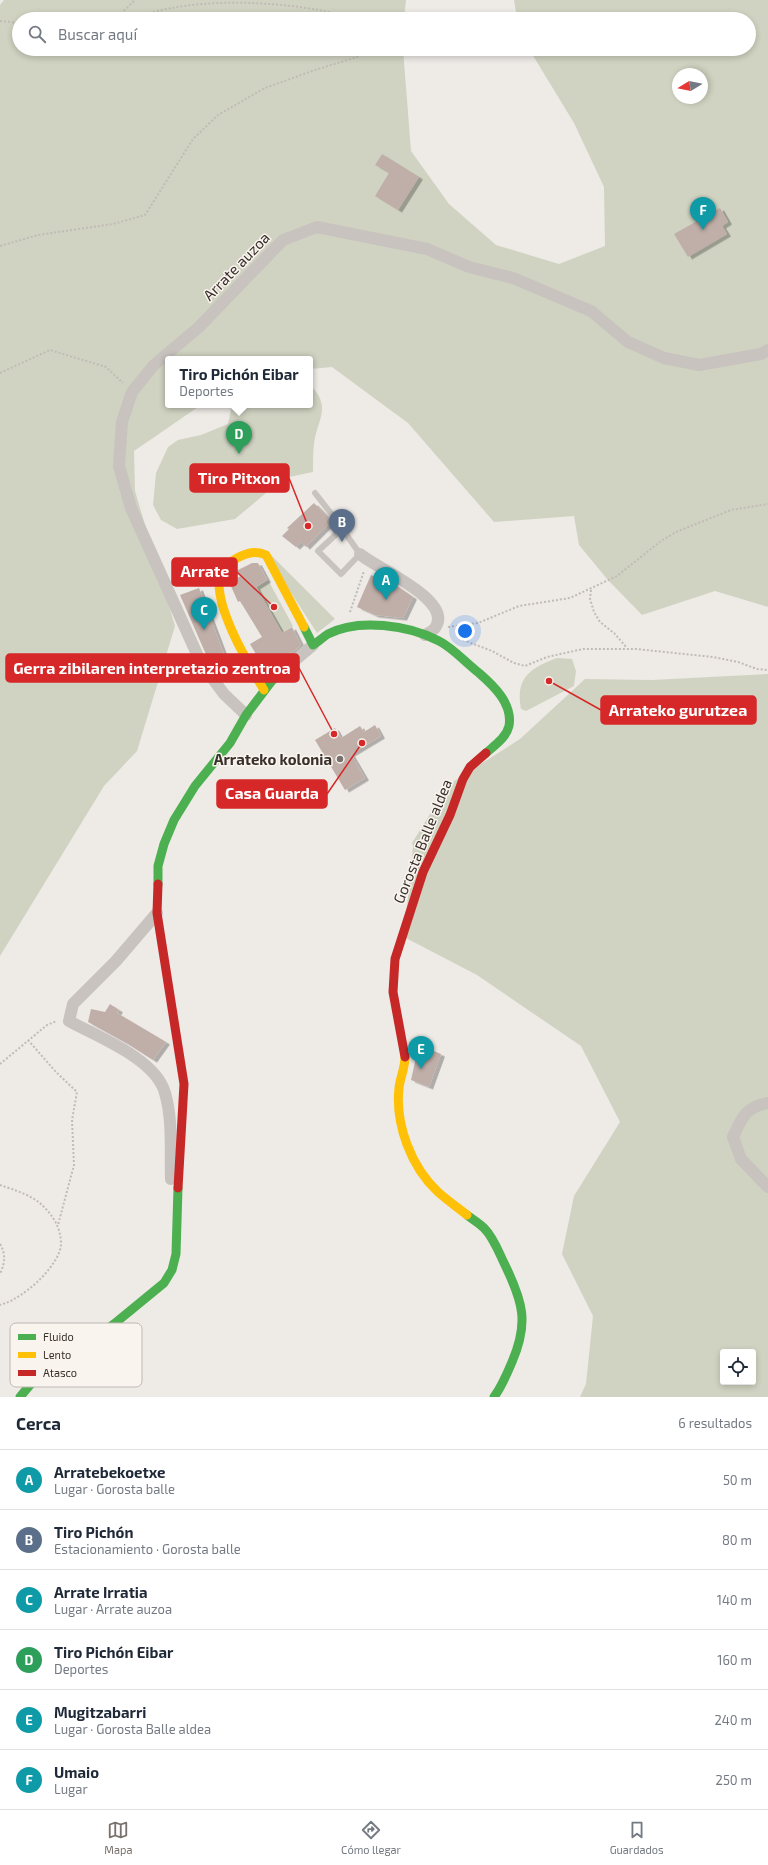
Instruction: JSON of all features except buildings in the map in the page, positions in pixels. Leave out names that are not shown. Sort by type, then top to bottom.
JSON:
[{"type":"street","name":"Arrate auzoa","points":[[246,715],[224,694],[201,662],[131,508],[119,466],[122,422],[132,392],[154,365],[198,328],[283,240],[317,227],[427,249],[469,267],[513,278],[591,311],[628,342],[664,358],[699,365],[761,354],[768,350]]},
{"type":"street","points":[[115,1323],[164,1283],[172,1270],[176,1254],[177,1204],[184,1084],[157,913],[158,866],[164,844],[174,820],[195,786],[230,742],[246,715],[264,690],[274,678],[314,645],[266,555],[261,552],[254,551],[225,567],[222,570],[219,584],[223,607],[241,651],[264,690]]},
{"type":"street","points":[[364,557],[421,593],[432,603],[437,611],[439,620],[430,632]]},
{"type":"street","name":"Gorosta Balle aldea","points":[[314,645],[328,634],[357,625],[372,624],[430,632],[494,686],[508,709],[509,726],[502,740],[477,759],[470,767],[463,779],[450,815],[423,872],[395,959],[393,980],[405,1060],[399,1088],[401,1121],[409,1152],[425,1177],[437,1190],[484,1228],[494,1242],[514,1283],[523,1313],[523,1329],[520,1344],[502,1386],[494,1397]]},
{"type":"street","points":[[157,913],[126,950],[73,1004],[69,1021],[138,1059],[160,1080],[165,1093],[169,1114],[171,1180],[177,1204]]},
{"type":"street","points":[[768,1103],[758,1105],[744,1114],[733,1137],[741,1159],[768,1187]]},
{"type":"street","points":[[20,1397],[29,1387]]},
{"type":"lane","points":[[315,493],[364,557],[341,574],[318,551],[342,529]]},
{"type":"path","points":[[123,12],[135,0]]},
{"type":"path","points":[[145,12],[186,2],[223,0],[271,2],[328,12]]},
{"type":"path","points":[[0,21],[12,22]]},
{"type":"path","points":[[0,246],[38,235],[113,224],[145,214],[193,139],[218,115],[265,88],[357,56]]},
{"type":"path","points":[[0,373],[50,350],[106,367],[132,392]]},
{"type":"path","points":[[430,632],[478,623],[519,606],[570,598],[591,590],[617,576],[661,541],[676,532],[731,510],[768,504]]},
{"type":"path","points":[[345,629],[364,557]]},
{"type":"path","points":[[591,590],[590,599],[594,612],[600,622],[614,633],[628,649]]},
{"type":"path","points":[[457,638],[492,651],[514,663],[525,666],[547,657],[583,649],[628,649],[713,656],[757,669],[768,670]]},
{"type":"path","points":[[0,1064],[28,1040],[55,1021],[69,1021]]},
{"type":"path","points":[[0,1304],[14,1300],[35,1284],[53,1264],[61,1246],[58,1225],[74,1165],[72,1120],[78,1092],[56,1072],[28,1040]]},
{"type":"path","points":[[0,1184],[24,1194],[43,1206],[58,1225]]},
{"type":"path","points":[[0,1244],[4,1253],[3,1266],[0,1274]]},
{"type":"green space","points":[[4,0],[406,0],[405,12],[12,12],[12,56],[404,56],[411,151],[449,204],[496,245],[559,264],[605,246],[604,187],[574,123],[533,56],[756,56],[756,12],[516,12],[514,0],[768,0],[768,607],[715,591],[642,615],[608,580],[579,545],[574,516],[494,522],[408,423],[332,367],[313,369],[313,356],[165,356],[165,408],[197,408],[134,451],[135,491],[175,626],[137,751],[104,786],[0,956],[0,5]]},
{"type":"green space","points":[[313,388],[320,400],[322,413],[314,443],[313,472],[284,478],[235,519],[177,529],[161,520],[153,505],[156,473],[168,447],[178,440],[201,435],[228,424],[231,408],[313,408]]},
{"type":"green space","points":[[271,555],[335,619],[317,633],[268,557]]},
{"type":"green space","points":[[268,580],[293,626],[282,633],[256,587]]},
{"type":"green space","points":[[557,658],[572,659],[576,671],[574,686],[526,711],[521,709],[520,689],[527,675],[540,666]]},
{"type":"green space","points":[[768,674],[768,1397],[580,1397],[586,1384],[593,1316],[562,1254],[574,1196],[620,1122],[581,1046],[477,975],[404,937],[413,846],[412,843],[448,785],[520,739],[585,679],[652,680]]},
{"type":"traffic: fast","points":[[304,627],[313,645],[328,634],[340,629],[368,625],[413,631],[427,635],[444,644],[491,684],[501,696],[508,710],[508,730],[500,741],[486,753]]},
{"type":"traffic: fast","points":[[158,884],[158,866],[164,844],[174,820],[195,786],[230,743],[246,715],[274,678]]},
{"type":"traffic: fast","points":[[115,1323],[164,1283],[172,1270],[176,1254],[178,1188]]},
{"type":"traffic: fast","points":[[467,1215],[488,1232],[511,1278],[520,1302],[522,1313],[521,1336],[512,1362],[494,1397]]},
{"type":"traffic: fast","points":[[20,1397],[28,1387]]},
{"type":"traffic: slow","points":[[264,690],[249,665],[226,615],[221,599],[219,584],[222,570],[230,562],[244,555],[255,552],[266,555],[304,627]]},
{"type":"traffic: slow","points":[[405,1057],[398,1102],[402,1130],[407,1144],[413,1158],[428,1182],[441,1195],[467,1215]]},
{"type":"traffic: jam","points":[[405,1057],[393,992],[395,959],[423,872],[450,815],[463,779],[470,767],[486,753]]},
{"type":"traffic: jam","points":[[158,884],[157,913],[184,1084],[178,1188]]},
{"type":"place","name":"Umaio","points":[[703,230]]},
{"type":"place","name":"Tiro Pichón Eibar","points":[[239,454]]},
{"type":"place","name":"Tiro Pitxon","points":[[308,526]]},
{"type":"place","name":"Tiro Pichón","points":[[342,542]]},
{"type":"place","name":"Arratebekoetxe","points":[[386,600]]},
{"type":"place","name":"Arrate","points":[[274,607]]},
{"type":"place","name":"Arrate Irratia","points":[[204,630]]},
{"type":"place","name":"Arrateko gurutzea","points":[[549,681]]},
{"type":"place","name":"Gerra zibilaren interpretazio zentroa","points":[[334,734]]},
{"type":"place","name":"Casa Guarda","points":[[362,743]]},
{"type":"place","name":"Arrateko kolonia","points":[[340,759]]},
{"type":"place","name":"Mugitzabarri","points":[[421,1069]]}]
